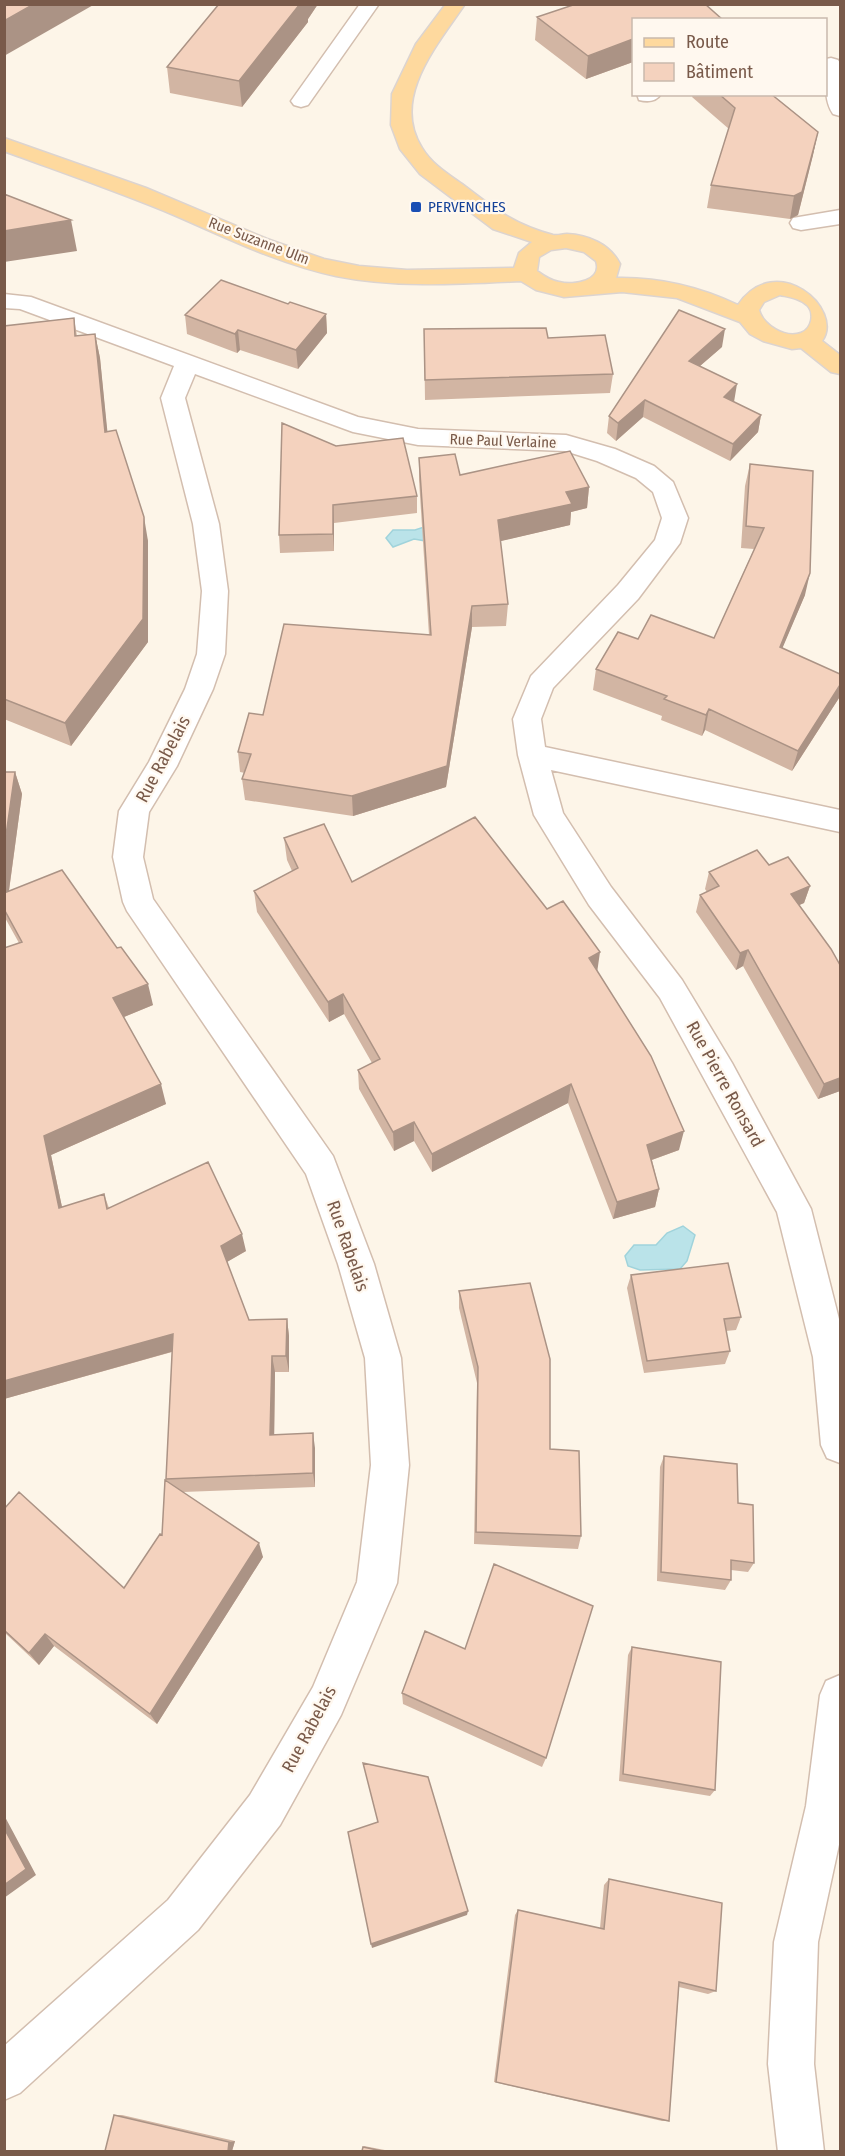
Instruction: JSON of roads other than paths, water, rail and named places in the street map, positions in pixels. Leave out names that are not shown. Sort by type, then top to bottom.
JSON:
[{"type":"main road","points":[[456,4],[426,44],[402,94],[402,125],[411,149],[428,169],[501,224],[518,246],[536,282],[558,290],[583,290],[594,286],[643,285],[752,307],[780,288],[795,289],[832,298],[836,318],[825,338]]},
{"type":"main road","name":"Rue Suzanne Ulm","points":[[4,144],[174,207],[279,251],[334,269],[378,275],[427,277],[528,263]]},
{"type":"main road","points":[[501,224],[554,242]]},
{"type":"main road","points":[[528,263],[544,244],[580,243],[602,252],[608,260],[650,276],[752,307]]},
{"type":"main road","points":[[594,286],[608,274],[608,260]]},
{"type":"main road","points":[[752,307],[754,326],[777,338],[825,338]]},
{"type":"main road","points":[[825,338],[840,367]]},
{"type":"street","points":[[301,101],[370,4]]},
{"type":"street","points":[[832,64],[840,110]]},
{"type":"street","points":[[801,223],[840,217]]},
{"type":"street","name":"Rue Paul Verlaine","points":[[4,301],[23,302],[353,423],[408,435],[567,443],[606,455],[645,472],[664,488],[675,518],[667,543],[628,592],[541,683],[526,718],[532,755]]},
{"type":"street","name":"Rue Rabelais","points":[[4,2077],[183,1915],[265,1810],[327,1701],[377,1583],[390,1465],[383,1358],[356,1264],[321,1167],[138,902],[128,856],[135,811],[162,766],[199,689],[211,654],[215,591],[206,524],[173,398],[187,364]]},
{"type":"street","points":[[532,755],[840,821]]},
{"type":"street","name":"Rue Pierre Ronsard","points":[[532,755],[549,815],[600,896],[671,989],[794,1209],[831,1358],[840,1445]]},
{"type":"street","points":[[801,2151],[791,2064],[796,1942],[827,1806],[840,1695]]},
{"type":"water","points":[[427,526],[426,541],[414,539],[393,547],[386,538],[393,530],[415,530]]},
{"type":"water","points":[[683,1226],[695,1235],[687,1261],[680,1269],[640,1270],[628,1266],[625,1256],[634,1245],[656,1245],[667,1233]]},
{"type":"place","name":"PERVENCHES","points":[[416,207]]}]
